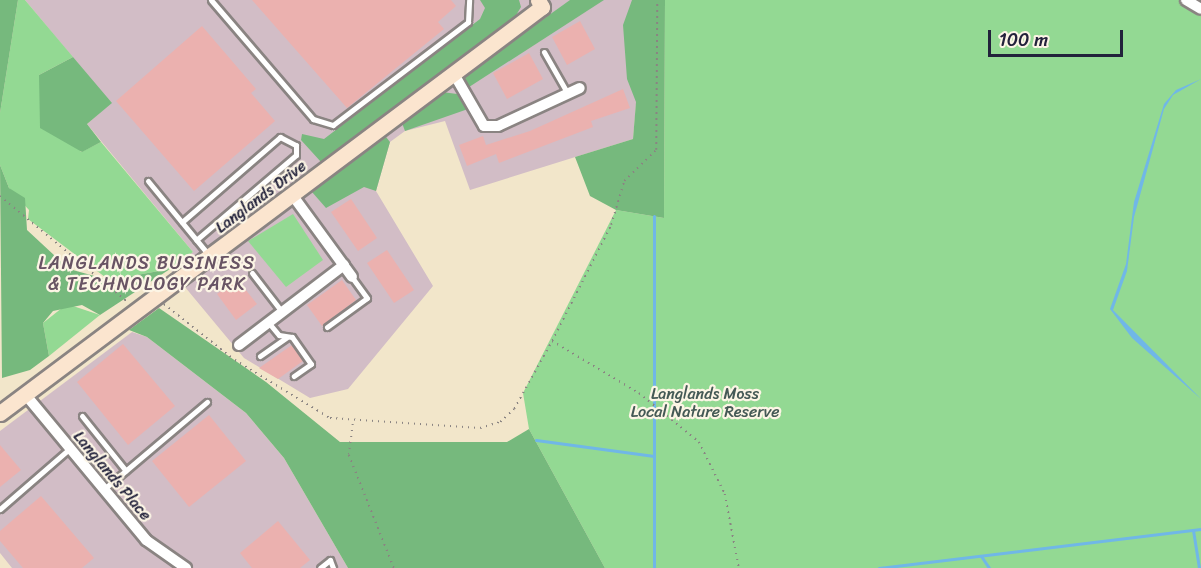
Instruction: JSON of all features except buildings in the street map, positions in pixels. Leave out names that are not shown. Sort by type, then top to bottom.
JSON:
[{"type":"street","points":[[1186,0],[1201,9]]},
{"type":"street","name":"Langlands Drive","points":[[0,413],[149,304],[454,74],[544,2]]},
{"type":"street","points":[[454,74],[484,126],[498,126],[580,87]]},
{"type":"street","points":[[292,196],[352,277]]},
{"type":"street","points":[[238,345],[344,265]]},
{"type":"street","name":"Langlands Place","points":[[25,394],[146,540],[186,568]]},
{"type":"lane","points":[[211,0],[314,119],[333,125],[468,21],[469,0]]},
{"type":"lane","points":[[544,52],[568,94]]},
{"type":"lane","points":[[182,222],[280,137],[296,145],[296,155],[196,240]]},
{"type":"lane","points":[[148,181],[211,257]]},
{"type":"lane","points":[[252,273],[282,312]]},
{"type":"lane","points":[[327,327],[367,298],[352,277]]},
{"type":"lane","points":[[268,322],[286,338]]},
{"type":"lane","points":[[260,356],[286,338],[292,337],[311,364],[294,376]]},
{"type":"lane","points":[[104,489],[207,402]]},
{"type":"lane","points":[[82,416],[126,471]]},
{"type":"lane","points":[[0,508],[69,449]]},
{"type":"lane","points":[[320,568],[330,560],[333,568]]},
{"type":"path","points":[[0,196],[133,308],[149,304],[163,304],[235,360],[330,418],[353,423],[480,428],[500,422],[514,409],[552,341],[616,210],[628,176],[656,150],[657,0]]},
{"type":"path","points":[[552,341],[639,393],[699,442],[725,494],[739,568]]},
{"type":"path","points":[[353,423],[349,454],[394,568]]},
{"type":"shaded area","points":[[25,0],[645,0],[633,139],[470,190],[445,121],[405,131],[390,142],[376,191],[433,286],[348,389],[310,398],[244,358],[170,269],[193,252],[87,124],[111,103]]},
{"type":"shaded area","points":[[132,332],[147,337],[246,413],[284,458],[348,568],[12,568],[0,553],[0,431]]},
{"type":"green space","points":[[0,0],[18,0],[0,113]]},
{"type":"green space","points":[[18,0],[25,0],[73,57],[39,75],[81,152],[101,142],[193,252],[170,269],[109,280],[28,219],[29,210],[9,188],[0,165],[0,113]]},
{"type":"green space","points":[[480,0],[519,0],[521,7],[515,17],[321,162],[301,140],[302,134],[324,139],[480,19],[485,8]]},
{"type":"green space","points":[[570,0],[604,0],[466,89],[464,76]]},
{"type":"green space","points":[[632,0],[665,0],[664,218],[616,210],[590,196],[575,157],[633,139],[636,102],[627,79],[623,25]]},
{"type":"green space","name":"Langlands Moss Local Nature Reserve","points":[[665,0],[1201,0],[1201,568],[605,568],[529,429],[523,393],[616,210],[664,218]]},
{"type":"green space","points":[[73,57],[112,103],[87,124],[101,142],[82,152],[40,128],[39,75]]},
{"type":"green space","points":[[442,92],[457,94],[468,109],[405,131],[402,123]]},
{"type":"green space","points":[[386,137],[390,142],[376,191],[364,187],[326,208],[312,192]]},
{"type":"green space","points":[[0,165],[9,188],[25,198],[27,230],[69,269],[109,280],[170,269],[100,315],[82,305],[53,311],[43,323],[49,356],[30,370],[2,378]]},
{"type":"green space","points":[[293,214],[323,260],[286,287],[248,241]]},
{"type":"green space","points":[[67,304],[100,315],[49,356],[43,323]]},
{"type":"green space","points":[[159,308],[266,382],[340,442],[507,442],[529,429],[605,568],[348,568],[284,458],[246,413],[147,337],[129,330]]},
{"type":"water","points":[[1201,79],[1173,95],[1164,109],[1134,217],[1127,271],[1113,310],[1201,399],[1132,338],[1110,309],[1126,264],[1134,202],[1164,104],[1176,90]]},
{"type":"waterway","points":[[654,216],[654,568]]},
{"type":"waterway","points":[[536,440],[654,456]]},
{"type":"waterway","points":[[879,568],[1201,529]]},
{"type":"waterway","points":[[1193,530],[1199,568]]},
{"type":"waterway","points":[[981,556],[989,568]]},
{"type":"district","name":"LANGLANDS BUSINESS & TECHNOLOGY PARK","points":[[147,274]]}]
